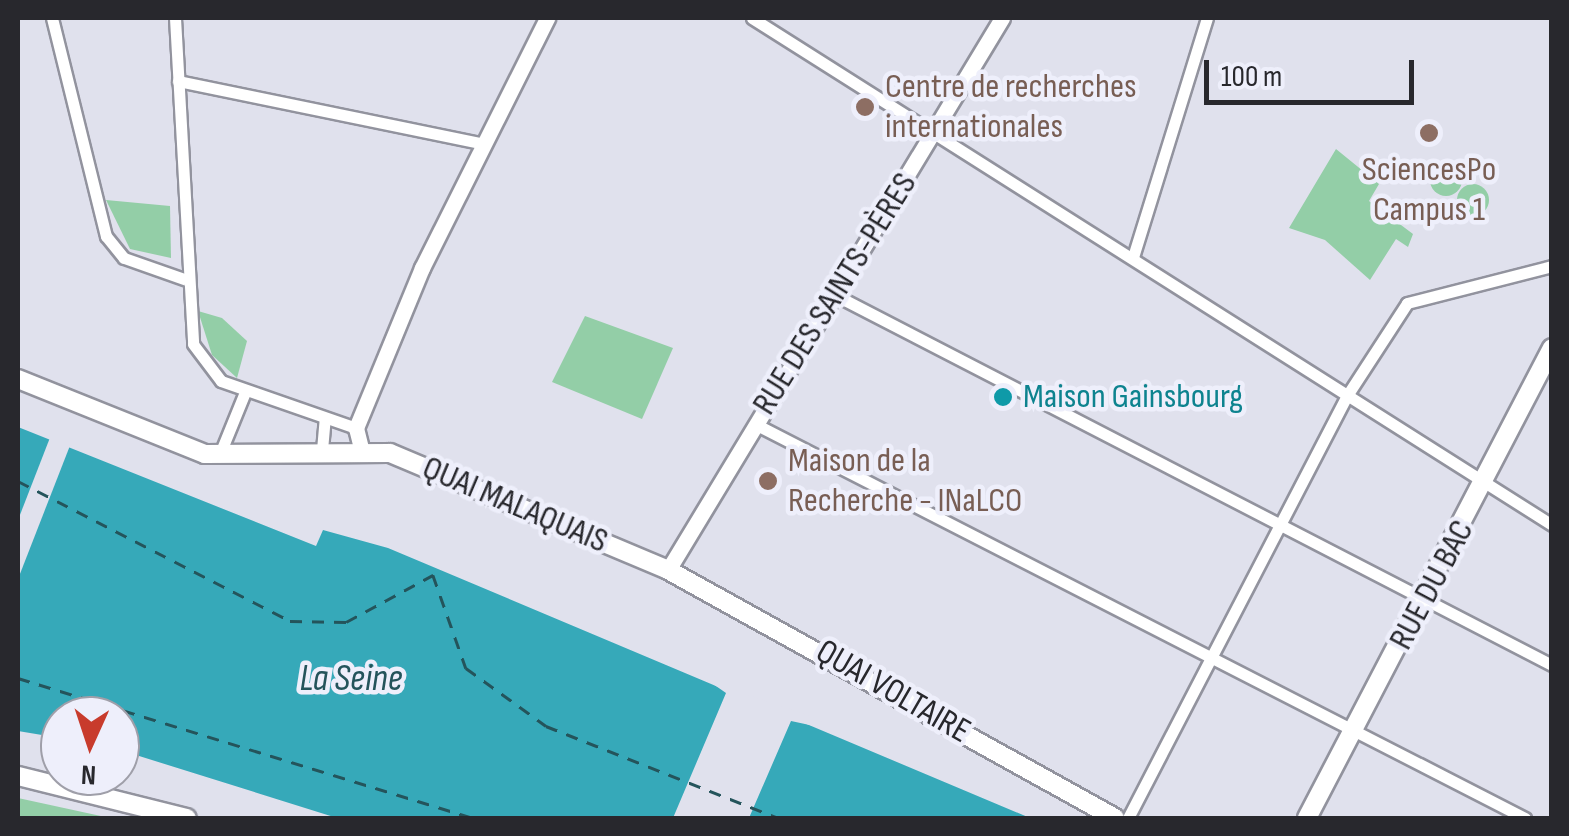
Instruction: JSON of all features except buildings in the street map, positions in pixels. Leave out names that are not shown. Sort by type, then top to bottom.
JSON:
[{"type":"main road","name":"RUE DU BAC","points":[[1307,818],[1486,483],[1552,348]]},
{"type":"main road","points":[[18,379],[219,456]]},
{"type":"main road","name":"QUAI MALAQUAIS","points":[[219,456],[361,448],[668,570]]},
{"type":"main road","name":"QUAI VOLTAIRE","points":[[668,570],[1114,818]]},
{"type":"main road","points":[[18,776],[186,818]]},
{"type":"street","points":[[52,18],[106,236],[124,258],[184,278]]},
{"type":"street","points":[[175,18],[184,278],[199,358],[244,392],[356,428]]},
{"type":"street","points":[[361,448],[356,428],[542,18]]},
{"type":"street","points":[[752,18],[936,130],[1552,525]]},
{"type":"street","name":"RUE DES SAINTS-PÈRES","points":[[668,570],[1002,18]]},
{"type":"street","points":[[1133,256],[1207,18]]},
{"type":"street","points":[[178,81],[484,144]]},
{"type":"street","points":[[1128,818],[1348,394],[1418,300],[1552,266]]},
{"type":"street","points":[[834,296],[1552,665]]},
{"type":"street","points":[[219,456],[244,392]]},
{"type":"street","points":[[322,450],[326,418]]},
{"type":"street","points":[[755,424],[1525,818]]},
{"type":"green space","points":[[1336,149],[1379,184],[1369,201],[1413,234],[1408,247],[1396,239],[1370,280],[1325,240],[1289,228]]},
{"type":"green space","points":[[1446,164],[1458,168],[1462,180],[1458,192],[1446,196],[1434,192],[1430,180],[1434,168]]},
{"type":"green space","points":[[1473,184],[1484,189],[1489,200],[1484,211],[1473,216],[1462,211],[1457,200],[1462,189]]},
{"type":"green space","points":[[106,200],[170,206],[171,258],[130,249]]},
{"type":"green space","points":[[198,311],[222,318],[247,341],[237,378],[212,355]]},
{"type":"green space","points":[[585,316],[673,348],[642,419],[552,382]]},
{"type":"green space","points":[[18,798],[110,818],[18,818]]},
{"type":"water","name":"La Seine","points":[[18,427],[316,546],[323,530],[388,548],[1030,818],[337,818],[140,756],[140,696],[40,696],[40,735],[18,731]]},
{"type":"pier","points":[[51,435],[71,443],[18,579],[18,520]]},
{"type":"pier","points":[[706,669],[728,688],[822,720],[819,727],[791,721],[749,818],[673,818],[726,693],[703,677]]},
{"type":"ferry route","points":[[18,481],[290,621],[346,622],[433,575],[466,668],[546,726],[778,818]]},
{"type":"ferry route","points":[[18,678],[474,818]]},
{"type":"place","name":"Centre de recherches internationales","points":[[865,107]]},
{"type":"place","name":"SciencesPo Campus 1","points":[[1429,133]]},
{"type":"place","name":"Maison Gainsbourg","points":[[1003,397]]},
{"type":"place","name":"Maison de la Recherche - INaLCO","points":[[768,481]]}]
